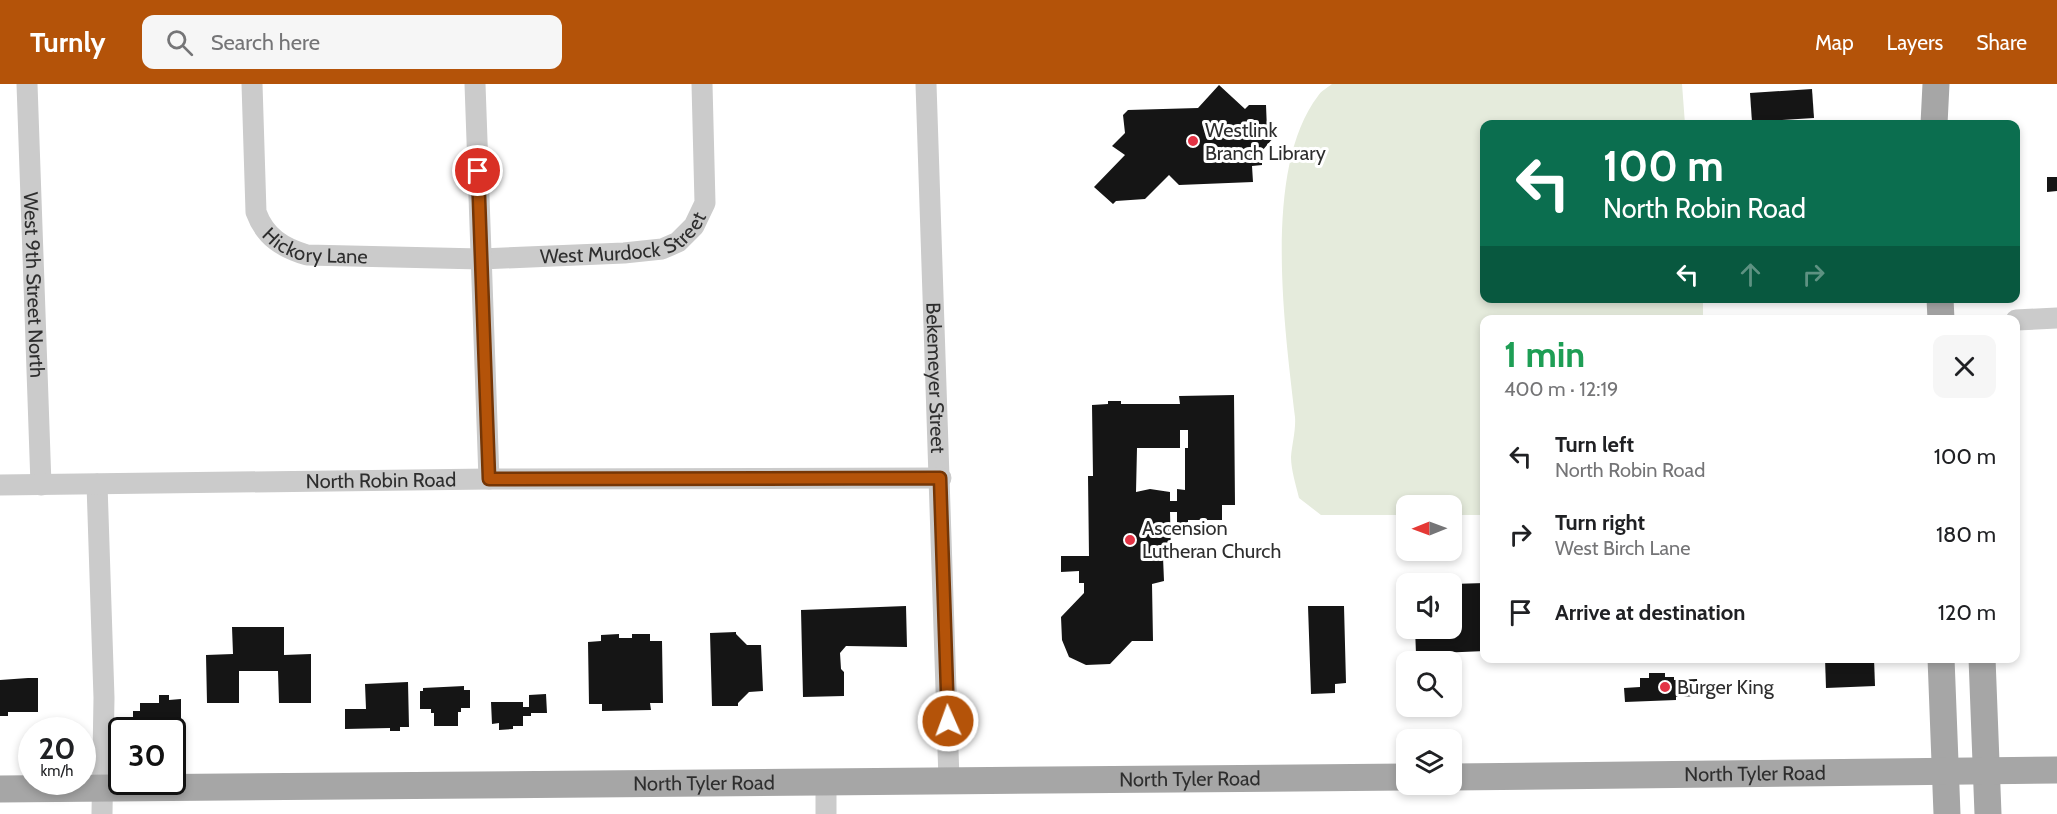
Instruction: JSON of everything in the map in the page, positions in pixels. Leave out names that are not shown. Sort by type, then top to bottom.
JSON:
[{"type":"main road","points":[[1934,120],[1936,84]]},
{"type":"main road","points":[[1941,663],[1947,814]]},
{"type":"main road","points":[[1982,663],[1988,814]]},
{"type":"main road","name":"North Tyler Road","points":[[1462,777],[2057,770]]},
{"type":"main road","name":"North Tyler Road","points":[[0,789],[102,801],[826,781],[1396,777]]},
{"type":"street","name":"West 9th Street North","points":[[27,84],[41,485]]},
{"type":"street","name":"Hickory Lane","points":[[252,84],[256,212],[261,223],[275,240],[288,250],[307,255],[481,259]]},
{"type":"street","points":[[475,84],[489,479]]},
{"type":"street","name":"West Murdock Street","points":[[481,259],[624,253],[662,249],[678,242],[694,226],[705,203],[702,84]]},
{"type":"street","name":"Bekemeyer Street","points":[[926,84],[949,780]]},
{"type":"street","points":[[2020,320],[2057,318]]},
{"type":"street","name":"North Robin Road","points":[[0,485],[489,479],[940,478]]},
{"type":"street","points":[[97,484],[104,698],[102,801]]},
{"type":"street","points":[[826,781],[826,814]]},
{"type":"green space","points":[[1332,84],[1682,84],[1685,120],[1480,120],[1480,303],[1703,303],[1703,315],[1480,315],[1480,515],[1462,515],[1462,495],[1396,495],[1396,515],[1321,515],[1299,498],[1291,462],[1295,422],[1283,296],[1283,207],[1289,165],[1301,127],[1319,94]]},
{"type":"building","name":"Westlink Branch Library","points":[[1219,85],[1245,109],[1249,105],[1266,105],[1267,130],[1274,137],[1262,151],[1262,165],[1252,166],[1253,182],[1179,185],[1169,175],[1145,199],[1116,201],[1113,204],[1094,187],[1125,155],[1112,146],[1125,133],[1123,115],[1128,110],[1198,108]]},
{"type":"building","points":[[1812,89],[1814,118],[1752,120],[1750,93]]},
{"type":"building","points":[[2047,177],[2057,177],[2057,191],[2047,192]]},
{"type":"building","name":"Ascension Lutheran Church","points":[[1234,395],[1235,505],[1222,505],[1222,520],[1188,520],[1188,524],[1177,524],[1177,512],[1170,512],[1171,556],[1163,557],[1164,581],[1152,584],[1153,641],[1132,641],[1110,664],[1086,665],[1069,657],[1062,640],[1061,617],[1084,593],[1084,583],[1079,583],[1079,571],[1061,572],[1061,556],[1089,556],[1088,476],[1093,476],[1092,405],[1108,404],[1108,401],[1121,401],[1121,404],[1180,404],[1179,396]],"holes":[[[1180,430],[1188,430],[1188,448],[1185,448],[1185,490],[1177,489],[1177,501],[1170,501],[1170,492],[1150,489],[1136,492],[1137,448],[1180,448]]]},
{"type":"building","points":[[1480,583],[1480,651],[1416,651],[1415,639],[1462,639],[1462,584]]},
{"type":"building","points":[[906,606],[907,647],[846,646],[840,653],[841,669],[844,672],[844,696],[803,697],[801,610]]},
{"type":"building","points":[[1308,606],[1344,606],[1346,683],[1335,684],[1335,693],[1311,694]]},
{"type":"building","points":[[232,627],[284,627],[284,655],[311,654],[311,703],[279,703],[278,671],[239,671],[239,703],[207,703],[206,655],[233,654]]},
{"type":"building","points":[[736,632],[747,645],[761,645],[763,691],[749,692],[738,703],[738,706],[712,706],[710,633]]},
{"type":"building","points":[[619,634],[619,638],[632,638],[632,634],[650,634],[650,641],[662,641],[663,703],[650,703],[651,710],[602,711],[602,704],[589,704],[588,642],[601,641],[601,635]]},
{"type":"building","points":[[1825,663],[1874,663],[1875,686],[1826,688]]},
{"type":"building","name":"Burger King","points":[[1649,673],[1665,673],[1665,677],[1674,677],[1674,680],[1697,679],[1698,696],[1676,697],[1676,700],[1625,702],[1624,688],[1640,687],[1640,678],[1649,678]]},
{"type":"building","points":[[38,678],[38,712],[8,712],[8,716],[0,716],[0,680]]},
{"type":"building","points":[[408,682],[409,727],[400,727],[400,731],[390,731],[390,728],[345,729],[345,709],[366,709],[365,684]]},
{"type":"building","points":[[464,686],[464,690],[470,690],[470,708],[461,708],[461,712],[458,712],[458,726],[434,726],[434,713],[431,713],[431,709],[420,709],[420,691],[423,691],[423,688]]},
{"type":"building","points":[[546,694],[547,713],[531,713],[531,716],[523,716],[523,726],[513,726],[513,729],[499,730],[499,723],[492,724],[491,702],[523,702],[523,707],[529,707],[529,695]]},
{"type":"building","points":[[159,695],[169,695],[169,700],[181,699],[181,717],[133,717],[133,711],[140,711],[140,703],[159,703]]},
{"type":"place","name":"Westlink Branch Library","points":[[1193,141]]},
{"type":"place","name":"Ascension Lutheran Church","points":[[1130,540]]},
{"type":"place","name":"Burger King","points":[[1665,687]]},
{"type":"route","points":[[478,171],[489,479],[940,478],[948,721]]}]
